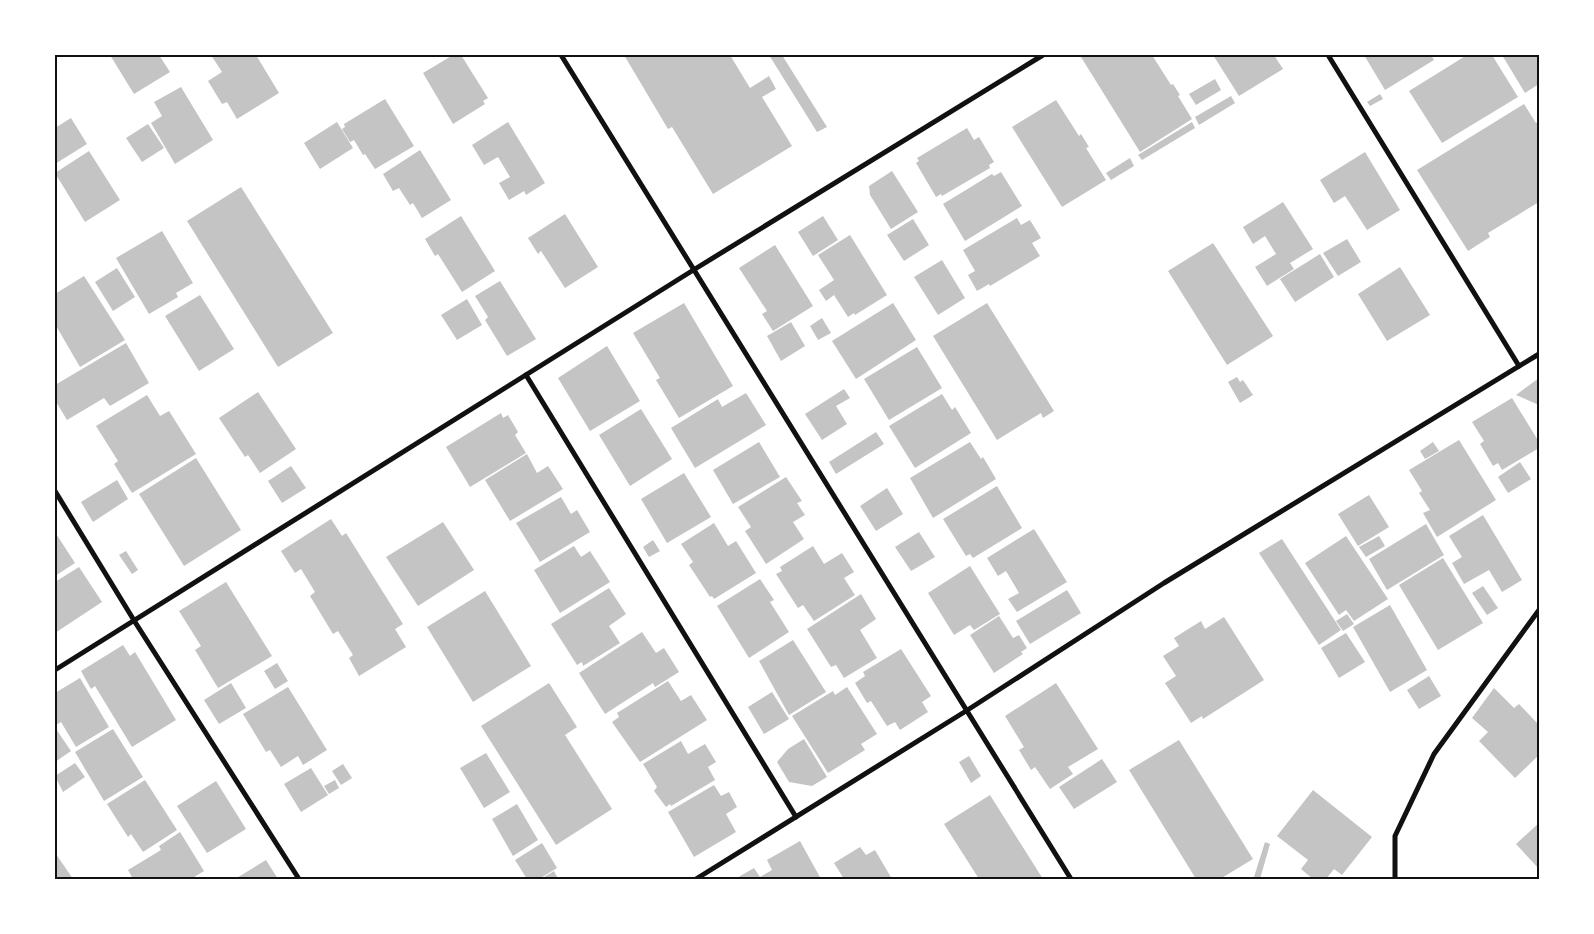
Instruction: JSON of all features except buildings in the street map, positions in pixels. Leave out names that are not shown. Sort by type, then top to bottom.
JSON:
[{"type":"street","points":[[561,55],[1071,879]]},
{"type":"street","points":[[55,670],[135,622],[695,269],[1043,55]]},
{"type":"street","points":[[1328,55],[1518,366]]},
{"type":"street","points":[[699,878],[966,711],[1164,583],[1539,354]]},
{"type":"street","points":[[526,375],[796,817]]},
{"type":"street","points":[[55,491],[135,622],[299,879]]},
{"type":"street","points":[[1395,879],[1395,836],[1434,754],[1539,610]]}]
